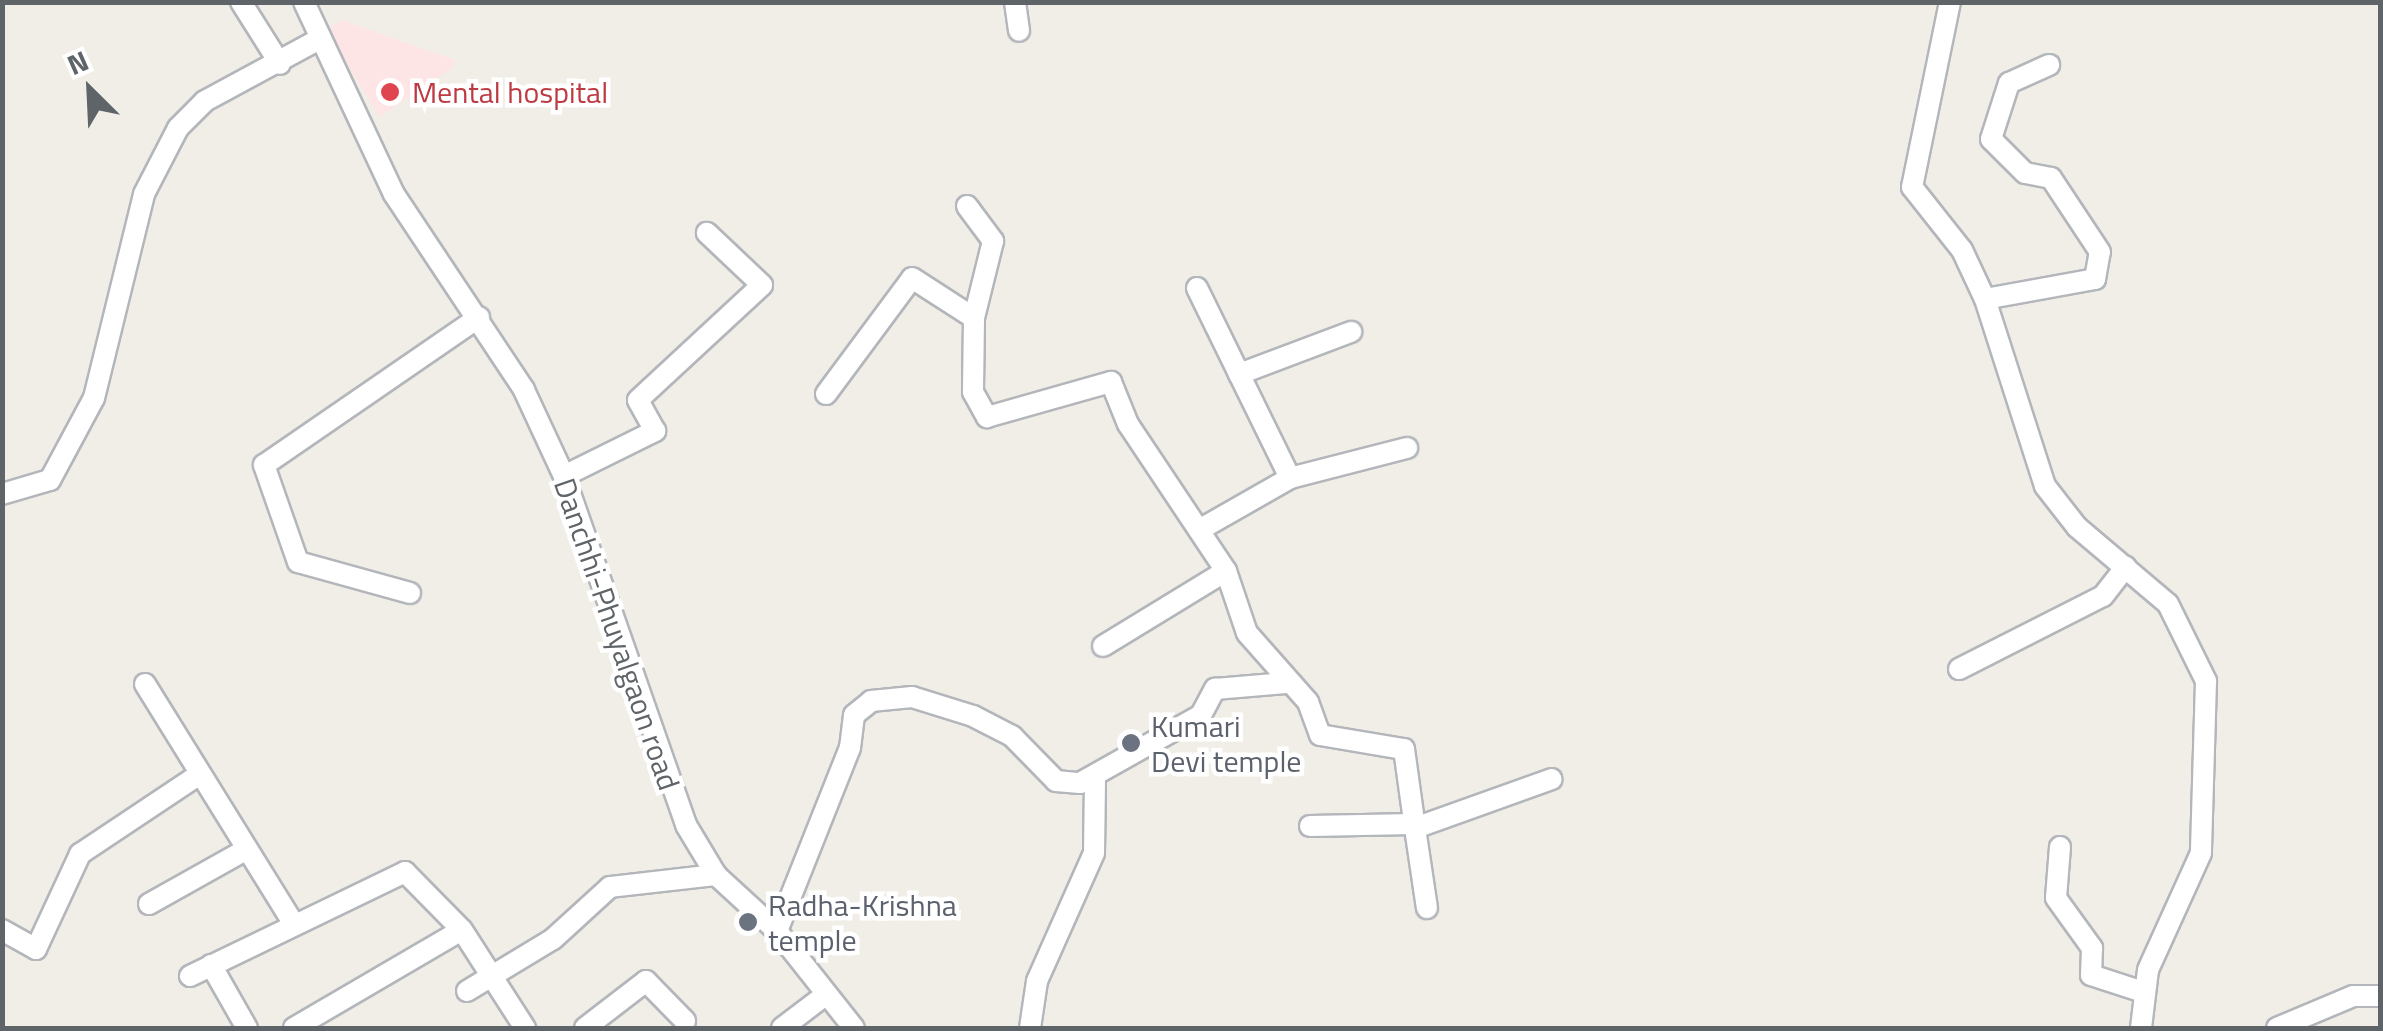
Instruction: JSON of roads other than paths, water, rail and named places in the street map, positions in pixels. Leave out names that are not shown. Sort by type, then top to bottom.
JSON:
[{"type":"street","points":[[241,2],[280,64]]},
{"type":"street","name":"Danchhi-Phuyalgaon road","points":[[304,2],[316,42],[394,194],[479,317],[564,476],[666,782],[716,875],[777,931],[824,996],[854,1028]]},
{"type":"street","points":[[1015,2],[1019,31]]},
{"type":"street","points":[[1950,2],[1912,188],[1962,250],[1985,299],[2045,486],[2182,627],[2210,704],[2199,865],[2142,992],[2141,1028]]},
{"type":"street","points":[[2,494],[50,480],[94,398],[144,194],[178,128],[205,101],[316,42]]},
{"type":"street","points":[[1985,299],[2095,279],[2100,252],[2050,178],[2025,172],[1990,139],[2009,83],[2049,64]]},
{"type":"street","points":[[967,206],[993,241],[974,318],[973,392],[987,417],[1111,382],[1226,571],[1247,633],[1286,683],[1308,702],[1320,735],[1404,749],[1428,908]]},
{"type":"street","points":[[564,476],[655,431],[638,400],[762,285],[707,233]]},
{"type":"street","points":[[826,394],[912,278],[974,318]]},
{"type":"street","points":[[1197,288],[1290,478]]},
{"type":"street","points":[[410,593],[298,562],[264,465],[479,317]]},
{"type":"street","points":[[1239,374],[1351,332]]},
{"type":"street","points":[[1199,530],[1290,478],[1407,448]]},
{"type":"street","points":[[1960,669],[2104,596],[2126,568]]},
{"type":"street","points":[[1104,646],[1226,571]]},
{"type":"street","points":[[777,931],[850,748],[854,715],[871,701],[912,697],[973,716],[1012,736],[1056,781],[1095,781],[1201,715],[1216,690],[1286,683]]},
{"type":"street","points":[[145,684],[293,923]]},
{"type":"street","points":[[2,930],[36,949],[80,854],[200,774]]},
{"type":"street","points":[[1310,826],[1414,826],[1552,779]]},
{"type":"street","points":[[1030,1028],[1038,981],[1094,853],[1095,781]]},
{"type":"street","points":[[2060,847],[2056,898],[2092,948],[2091,975],[2142,992]]},
{"type":"street","points":[[149,904],[247,849]]},
{"type":"street","points":[[190,976],[405,872],[462,930],[525,1028]]},
{"type":"street","points":[[467,992],[492,978],[610,888],[716,875]]},
{"type":"street","points":[[294,1028],[462,930]]},
{"type":"street","points":[[211,965],[247,1028]]},
{"type":"street","points":[[585,1028],[646,981],[685,1021]]},
{"type":"street","points":[[782,1028],[824,996]]},
{"type":"street","points":[[2277,1028],[2353,996],[2380,996]]},
{"type":"place","name":"Mental hospital","points":[[390,92]]},
{"type":"place","name":"Kumari Devi temple","points":[[1131,743]]},
{"type":"place","name":"Radha-Krishna temple","points":[[748,922]]}]
